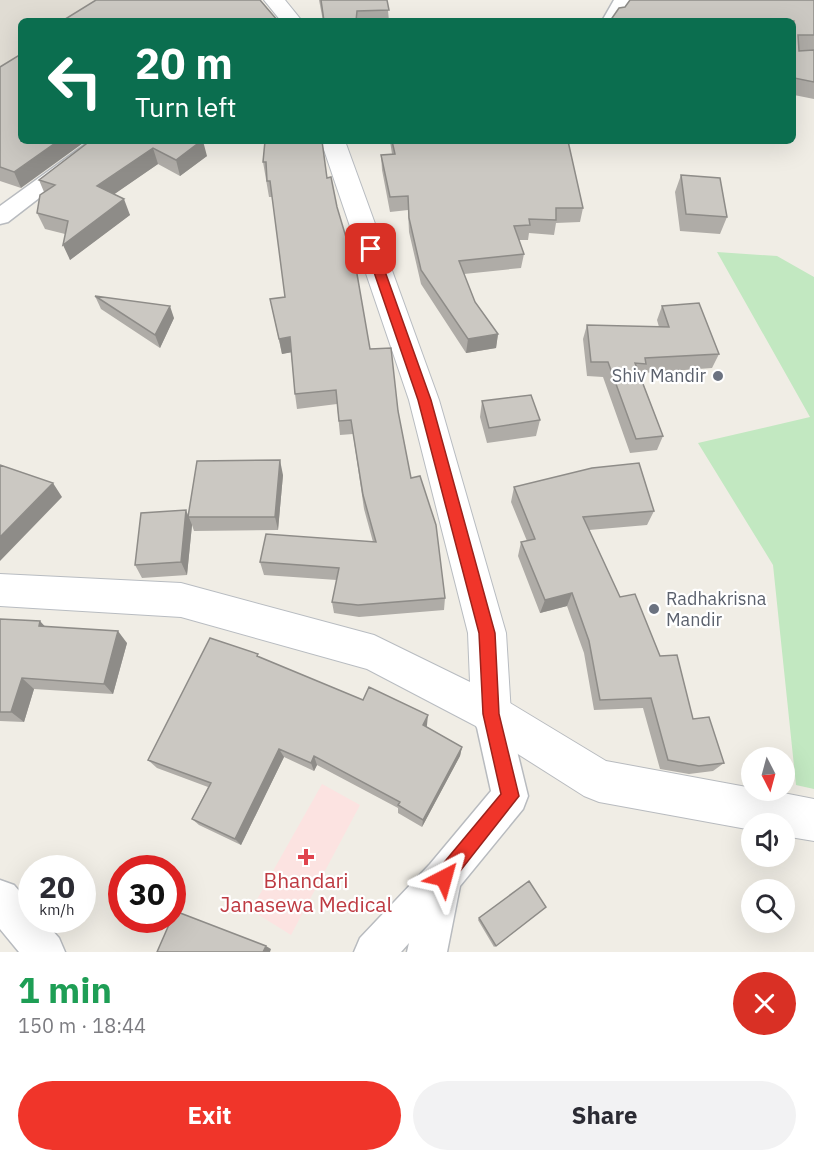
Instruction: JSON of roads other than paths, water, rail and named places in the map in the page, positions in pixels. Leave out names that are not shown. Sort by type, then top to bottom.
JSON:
[{"type":"main road","points":[[274,0],[289,18]]},
{"type":"main road","points":[[334,144],[424,400],[487,633],[491,714]]},
{"type":"main road","points":[[0,590],[181,600],[374,653],[491,714],[599,781],[814,820]]},
{"type":"street","points":[[612,18],[623,0]]},
{"type":"street","points":[[0,217],[99,144]]},
{"type":"street","points":[[374,952],[444,878],[510,796],[491,714]]},
{"type":"street","points":[[427,952],[444,878]]},
{"type":"street","points":[[0,899],[45,952]]},
{"type":"place","name":"Shiv Mandir","points":[[718,376]]},
{"type":"place","name":"Radhakrisna Mandir","points":[[654,609]]},
{"type":"place","name":"Bhandari Janasewa Medical","points":[[306,857]]}]
